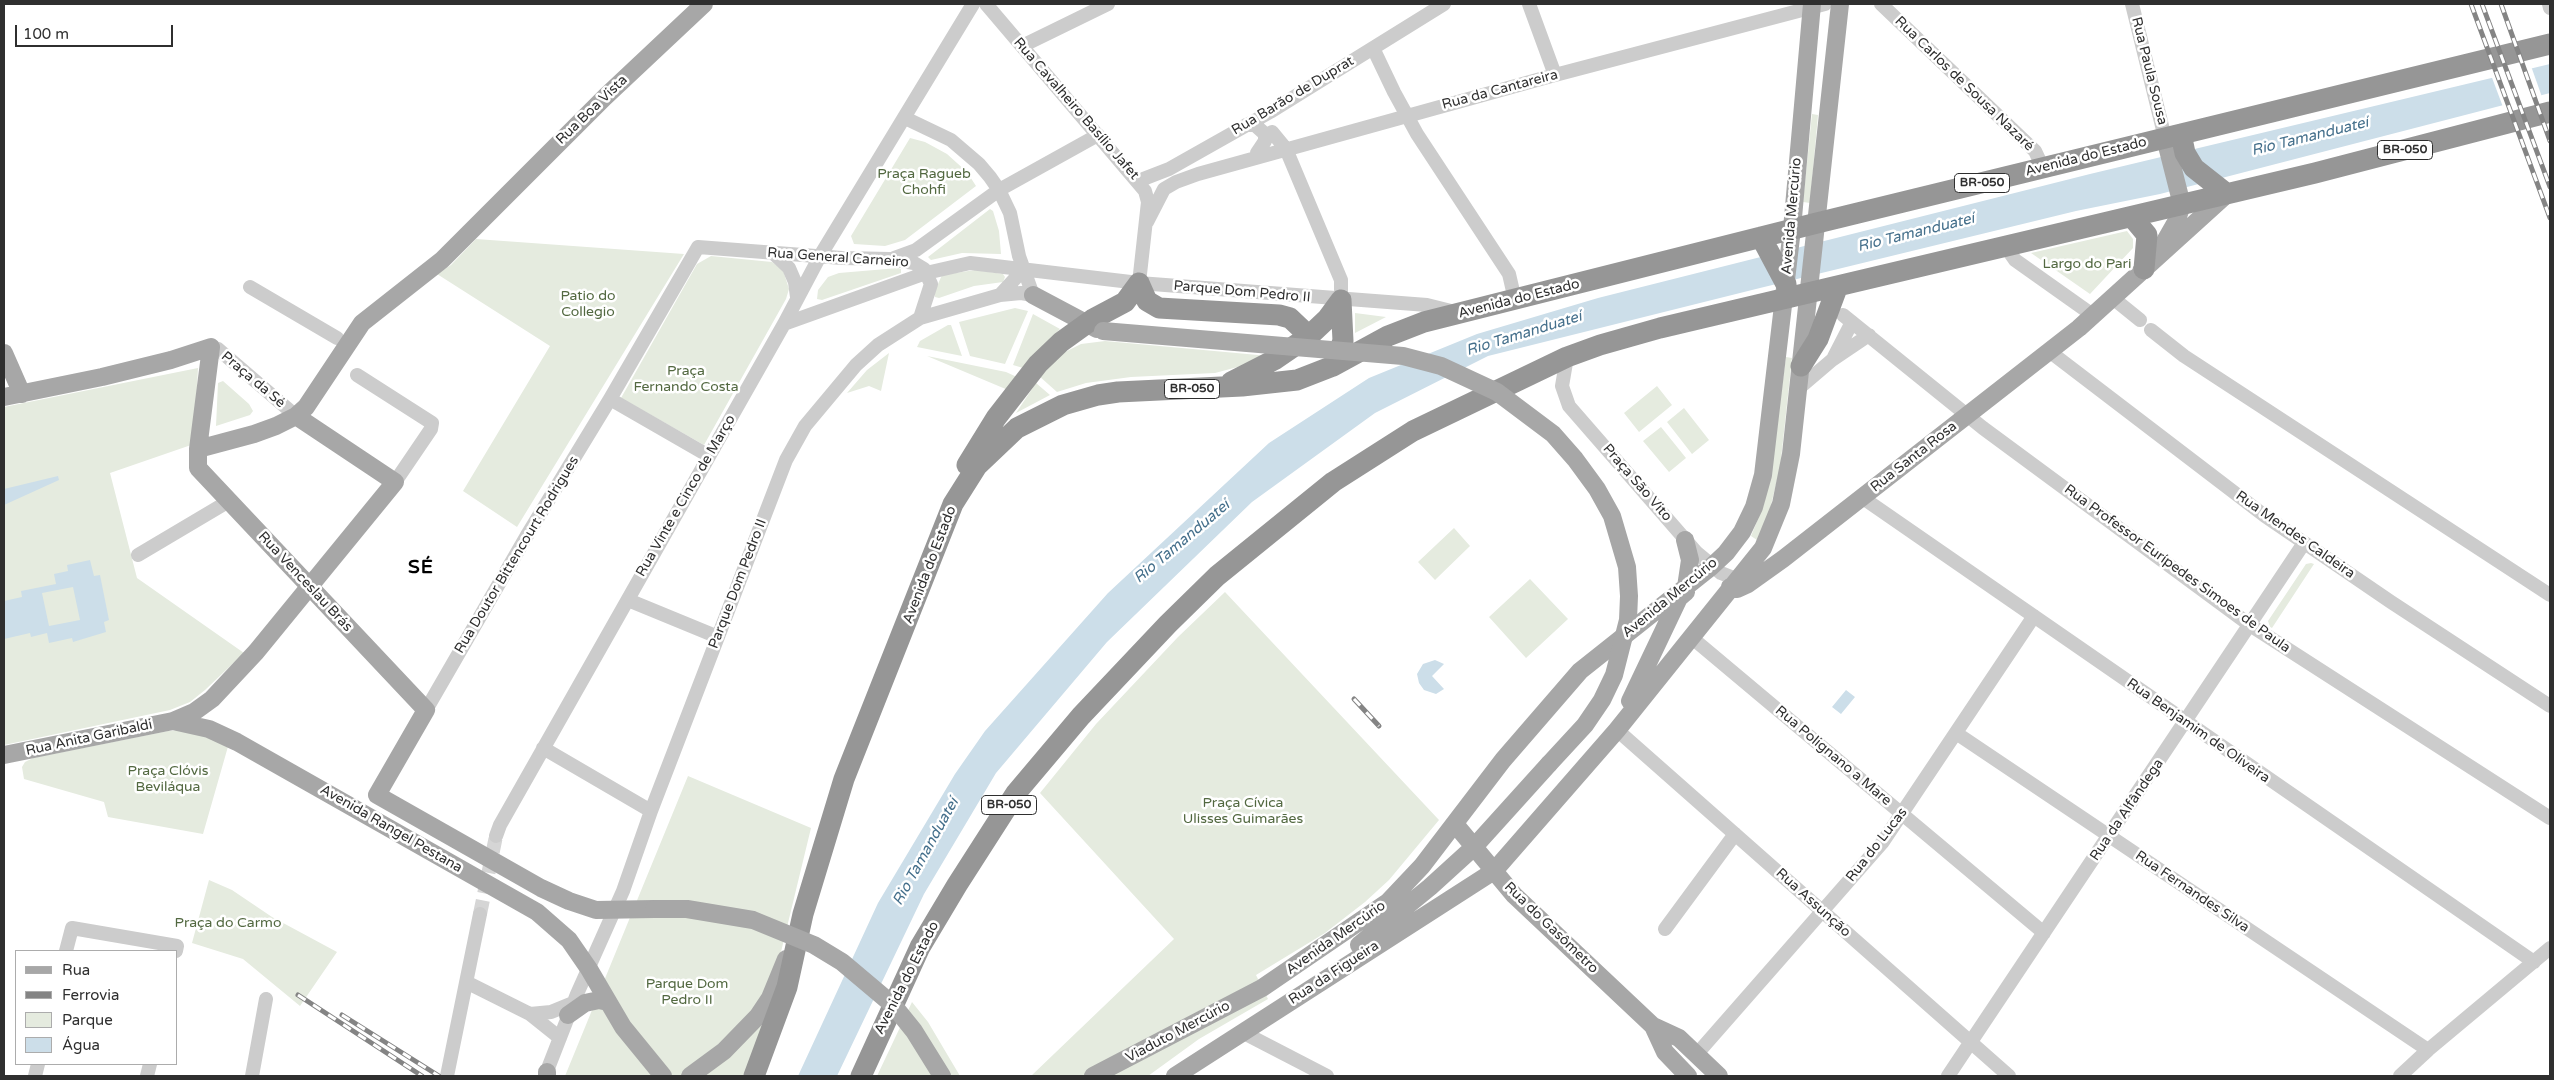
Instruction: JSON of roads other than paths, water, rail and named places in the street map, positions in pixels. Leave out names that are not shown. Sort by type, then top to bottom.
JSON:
[{"type":"highway","name":"Avenida do Estado","points":[[754,1076],[787,987],[803,914],[844,779],[953,504],[977,466],[1017,428],[1063,405],[1118,392],[1217,388],[1297,380],[1333,366],[1406,328],[1461,313],[1815,233],[2043,168],[2174,140],[2550,44]]},
{"type":"highway","name":"Avenida do Estado","points":[[860,1076],[920,946],[1016,793],[1081,716],[1168,624],[1217,576],[1333,482],[1413,431],[1567,358],[1600,345],[1785,292],[1837,288],[2132,217],[2181,200],[2550,112]]},
{"type":"highway","points":[[2174,140],[2194,168],[2222,190]]},
{"type":"highway","points":[[2132,217],[2147,236],[2144,269]]},
{"type":"highway","points":[[1765,244],[1785,292]]},
{"type":"highway","points":[[953,504],[967,466],[996,418],[1038,364],[1061,342],[1095,328],[1100,314],[1125,302],[1139,283],[1147,301],[1159,308],[1279,315],[1290,318],[1309,336]]},
{"type":"highway","points":[[1801,366],[1818,339],[1837,288]]},
{"type":"highway","points":[[1217,388],[1274,360],[1309,336],[1327,319],[1341,300]]},
{"type":"highway","points":[[1333,366],[1342,341],[1341,300]]},
{"type":"main road","name":"Rua Boa Vista","points":[[296,416],[307,406],[362,324],[442,260],[482,218],[704,4]]},
{"type":"main road","name":"Avenida Mercúrio","points":[[1494,871],[1618,728],[1691,637],[1739,583],[1763,548],[1781,504],[1790,454],[1801,366],[1840,4]]},
{"type":"main road","name":"Avenida Mercúrio","points":[[1262,988],[1388,902],[1422,866],[1503,760],[1580,671],[1711,566],[1726,553],[1742,532],[1754,506],[1763,475],[1816,5]]},
{"type":"main road","points":[[2144,269],[2149,259],[2171,232],[2181,200],[2174,140]]},
{"type":"main road","points":[[2094,316],[2144,269],[2222,190]]},
{"type":"main road","points":[[1034,295],[1095,328],[1403,356],[1441,366],[1497,392],[1552,434],[1575,458],[1597,489],[1612,516],[1627,567],[1629,596],[1626,628],[1614,675],[1602,700],[1585,725],[1474,847],[1381,928],[1329,968],[1319,983],[1297,982],[1262,988]]},
{"type":"main road","name":"Rua Santa Rosa","points":[[1739,583],[1863,498],[2094,316]]},
{"type":"main road","name":"Praça da Sé","points":[[4,397],[153,364],[211,347],[198,449],[254,434],[296,416]]},
{"type":"main road","points":[[4,353],[22,394]]},
{"type":"main road","points":[[173,721],[194,712],[212,699],[256,652],[396,482],[296,416]]},
{"type":"main road","name":"Rua Venceslau Brás","points":[[198,449],[198,468],[426,710]]},
{"type":"main road","points":[[1618,728],[1679,598],[1689,590],[1691,583],[1690,560],[1686,540]]},
{"type":"main road","points":[[326,792],[357,800],[364,800],[377,795],[426,710]]},
{"type":"main road","name":"Rua Anita Garibaldi","points":[[4,755],[173,721]]},
{"type":"main road","name":"Avenida Rangel Pestana","points":[[173,721],[201,726],[223,735],[537,912],[569,940],[638,1048],[663,1076]]},
{"type":"main road","name":"Avenida Rangel Pestana","points":[[377,795],[541,888],[596,910],[687,909],[744,918],[784,931],[814,945],[869,982],[893,1005],[914,1031],[942,1076]]},
{"type":"main road","name":"Rua do Gasômetro","points":[[1455,824],[1514,896],[1653,1026],[1679,1038],[1719,1076]]},
{"type":"main road","points":[[1381,928],[1385,918],[1418,880],[1422,866]]},
{"type":"main road","name":"Rua da Figueira","points":[[1175,1076],[1494,871]]},
{"type":"main road","name":"Avenida do Estado","points":[[690,1076],[724,1051],[758,1016],[770,998],[803,914]]},
{"type":"main road","name":"Viaduto Mercúrio","points":[[1093,1076],[1262,988]]},
{"type":"main road","points":[[566,1020],[585,1003],[599,1000],[610,1004]]},
{"type":"main road","name":"Rua do Gasômetro","points":[[1653,1026],[1665,1052],[1688,1076]]},
{"type":"main road","points":[[1191,1076],[1210,1053]]},
{"type":"street","name":"Rua Vinte e Cinco de Março","points":[[496,836],[543,748],[784,324],[820,256],[974,4]]},
{"type":"street","name":"Rua Cavalheiro Basílio Jafet","points":[[986,4],[1138,181],[1147,197],[1147,222],[1139,283]]},
{"type":"street","points":[[1022,46],[1108,4]]},
{"type":"street","name":"Rua Barão de Duprat","points":[[1138,181],[1169,169],[1270,112],[1444,4]]},
{"type":"street","points":[[1528,4],[1555,75]]},
{"type":"street","name":"Rua Carlos de Sousa Nazaré","points":[[1881,4],[2035,152],[2043,168]]},
{"type":"street","name":"Rua Paula Sousa","points":[[2132,4],[2174,140]]},
{"type":"street","points":[[2549,4],[2550,8]]},
{"type":"street","name":"Rua da Cantareira","points":[[1176,182],[1286,148],[1816,5]]},
{"type":"street","points":[[1373,48],[1407,115],[1509,274],[1515,300]]},
{"type":"street","points":[[1243,161],[1257,153],[1269,142],[1272,132],[1270,112]]},
{"type":"street","points":[[905,118],[956,144],[979,164],[999,190],[1010,213],[1023,270],[1034,295]]},
{"type":"street","points":[[1246,125],[1256,125],[1265,134],[1265,141],[1257,153]]},
{"type":"street","points":[[1272,132],[1286,148],[1341,280],[1341,300]]},
{"type":"street","points":[[889,259],[904,256],[916,250],[999,190],[1098,135]]},
{"type":"street","points":[[1192,156],[1191,164],[1198,174]]},
{"type":"street","points":[[1169,169],[1176,182]]},
{"type":"street","name":"Rua Cavalheiro Basílio Jafet","points":[[1147,222],[1162,191],[1176,182]]},
{"type":"street","name":"Rua General Carneiro","points":[[610,400],[698,247],[774,254],[889,259],[914,263],[926,273],[931,284],[920,318]]},
{"type":"street","points":[[2006,247],[2015,260],[2094,316]]},
{"type":"street","points":[[774,254],[792,272],[797,297]]},
{"type":"street","name":"Parque Dom Pedro II","points":[[926,273],[970,263],[985,263],[1023,270],[1139,283],[1341,300],[1427,305],[1461,313]]},
{"type":"street","points":[[1000,295],[1023,270]]},
{"type":"street","points":[[784,324],[926,273]]},
{"type":"street","points":[[250,287],[337,338]]},
{"type":"street","name":"Parque Dom Pedro II","points":[[546,1075],[566,1020],[614,911],[786,460],[805,426],[856,365],[878,345],[920,318],[1000,295],[1021,293],[1034,295]]},
{"type":"street","points":[[2114,298],[2140,320]]},
{"type":"street","name":"Rua Professor Eurípedes Simoes de Paula","points":[[1832,360],[1848,318],[1967,415],[2250,625],[2550,818]]},
{"type":"street","points":[[2151,330],[2184,356],[2550,595]]},
{"type":"street","points":[[1798,389],[1832,360],[1869,335]]},
{"type":"street","name":"Praça da Sé","points":[[211,347],[220,352],[296,416]]},
{"type":"street","name":"Rua Mendes Caldeira","points":[[2049,351],[2265,516],[2550,706]]},
{"type":"street","name":"Praça São Vito","points":[[1567,358],[1562,386],[1569,406],[1686,540],[1711,566],[1739,583]]},
{"type":"street","points":[[357,375],[432,423],[431,429],[396,482]]},
{"type":"street","points":[[610,400],[709,456]]},
{"type":"street","name":"Rua Doutor Bittencourt Rodrigues","points":[[426,710],[526,537],[610,400]]},
{"type":"street","name":"Rua Benjamim de Oliveira","points":[[1863,498],[2534,962]]},
{"type":"street","points":[[138,555],[229,501]]},
{"type":"street","name":"Rua da Alfândega","points":[[1948,1076],[2304,543]]},
{"type":"street","points":[[628,600],[718,637]]},
{"type":"street","name":"Rua do Lucas","points":[[1696,1055],[1882,843],[2034,616]]},
{"type":"street","name":"Rua Polignano a Mare","points":[[1691,637],[2044,933]]},
{"type":"street","name":"Rua Assunção","points":[[1618,728],[2009,1076]]},
{"type":"street","name":"Rua Fernandes Silva","points":[[1956,733],[2428,1050]]},
{"type":"street","points":[[543,748],[651,810]]},
{"type":"street","points":[[1665,929],[1735,834]]},
{"type":"street","points":[[436,1076],[449,1070],[480,914]]},
{"type":"street","points":[[66,950],[72,928],[177,949]]},
{"type":"street","points":[[2403,1074],[2428,1050],[2550,948]]},
{"type":"street","points":[[468,982],[530,1014],[566,1020]]},
{"type":"street","points":[[252,1076],[266,999]]},
{"type":"street","points":[[530,1014],[551,1012],[566,1020]]},
{"type":"street","points":[[1242,1032],[1327,1076]]},
{"type":"street","points":[[2403,1074],[2420,1076]]},
{"type":"water","name":"Rio Tamanduateí","points":[[2550,64],[2550,93],[2160,194],[2076,211],[1488,356],[1375,413],[1252,502],[1107,642],[996,773],[924,894],[837,1076],[798,1076],[878,903],[955,774],[985,731],[1108,593],[1269,443],[1369,378],[1477,334],[1598,298],[2090,174]]},
{"type":"water","points":[[58,476],[59,480],[4,505],[4,489]]},
{"type":"water","points":[[90,560],[94,576],[100,575],[109,620],[104,622],[106,632],[73,642],[72,638],[49,643],[47,633],[31,637],[30,633],[4,639],[4,601],[22,597],[21,591],[56,584],[54,574],[68,571],[67,565]],"holes":[[[73,587],[80,620],[49,626],[42,593]]]},
{"type":"water","points":[[1435,660],[1444,664],[1432,676],[1444,689],[1436,694],[1424,690],[1419,683],[1417,674],[1423,664]]},
{"type":"water","points":[[1846,690],[1855,697],[1841,714],[1832,707]]},
{"type":"tunnel","points":[[480,914],[496,836]]},
{"type":"railway","points":[[2471,4],[2550,218]]},
{"type":"railway","points":[[2482,4],[2550,187]]},
{"type":"railway","points":[[2501,4],[2550,141]]},
{"type":"railway","points":[[1354,699],[1379,726]]},
{"type":"railway","points":[[298,995],[422,1076]]},
{"type":"railway","points":[[342,1015],[439,1076]]},
{"type":"district","name":"SÉ","points":[[421,568]]},
{"type":"park label","name":"Praça Ragueb Chohfi","points":[[924,182]]},
{"type":"park label","name":"Largo do Pari","points":[[2087,264]]},
{"type":"park label","name":"Patio do Collegio","points":[[588,304]]},
{"type":"park label","name":"Praça Fernando Costa","points":[[686,380]]},
{"type":"park label","name":"Praça Clóvis Beviláqua","points":[[168,780]]},
{"type":"park label","name":"Praça Cívica Ulisses Guimarães","points":[[1243,812]]},
{"type":"park label","name":"Praça do Carmo","points":[[228,923]]}]
